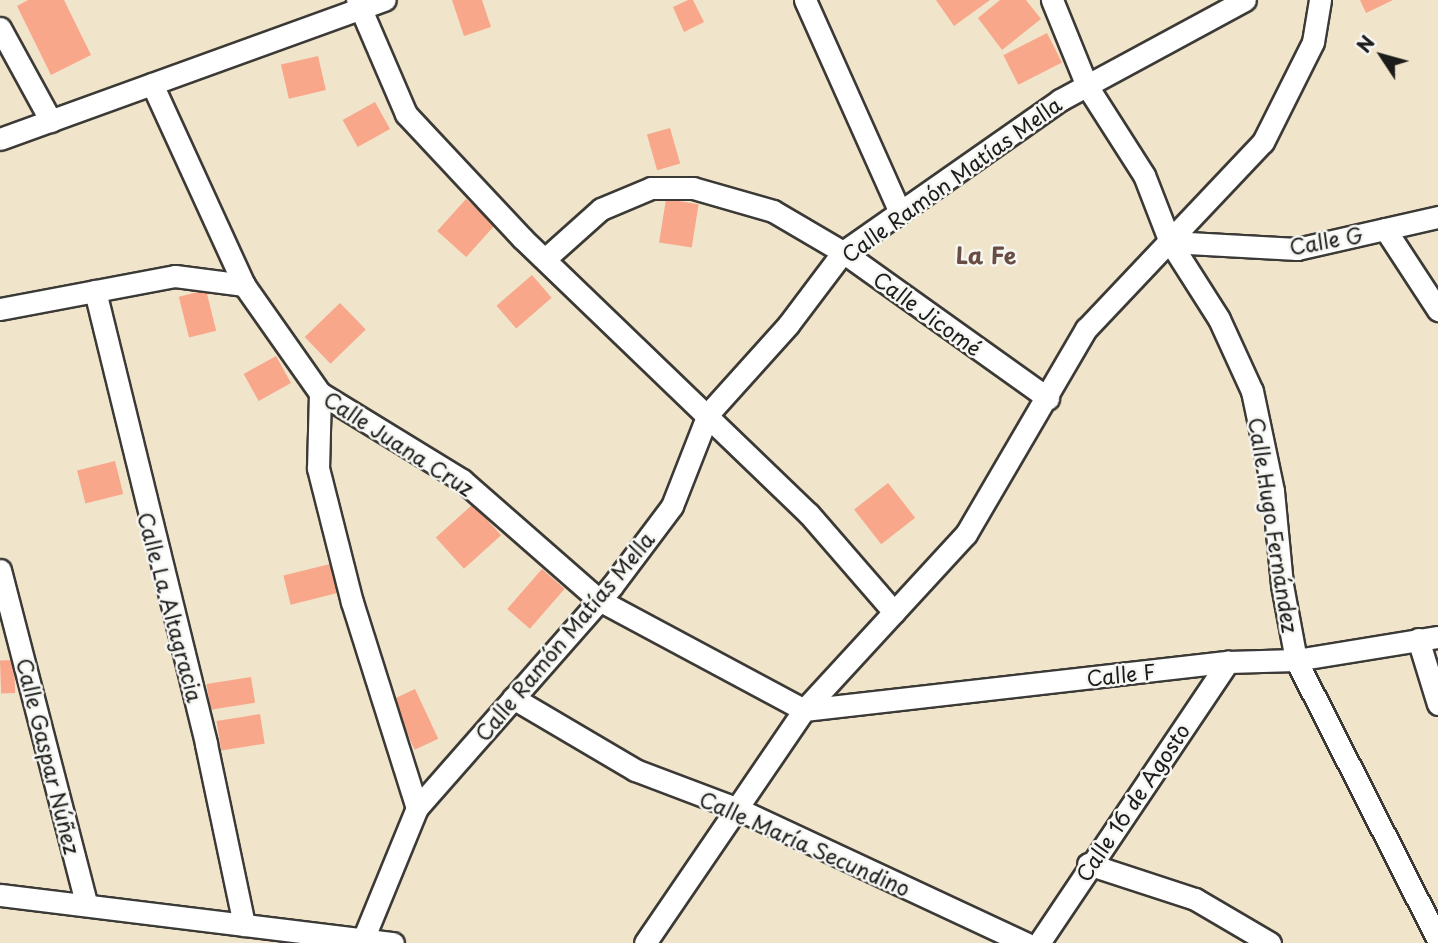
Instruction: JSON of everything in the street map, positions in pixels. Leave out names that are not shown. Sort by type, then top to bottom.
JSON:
[{"type":"street","points":[[0,139],[359,4],[385,0]]},
{"type":"street","points":[[805,0],[900,212]]},
{"type":"street","name":"Calle Hugo Fernández","points":[[1052,0],[1087,86],[1144,176],[1170,242],[1219,319],[1252,391],[1273,491],[1282,585],[1296,660],[1438,940]]},
{"type":"street","name":"Calle Ramón Matías Mella","points":[[364,937],[417,808],[599,600],[672,506],[708,414],[788,325],[843,252],[1087,86],[1245,0]]},
{"type":"street","points":[[645,943],[804,710],[966,534],[1086,329],[1263,142],[1313,42],[1320,0]]},
{"type":"street","points":[[359,4],[406,114],[545,260],[809,513],[894,612]]},
{"type":"street","points":[[0,28],[51,121]]},
{"type":"street","name":"Calle Juana Cruz","points":[[152,84],[244,285],[320,393],[462,480],[599,600],[804,710]]},
{"type":"street","name":"Calle Jicomé","points":[[545,260],[601,209],[651,187],[693,188],[773,211],[843,252],[1048,398]]},
{"type":"street","name":"Calle G","points":[[1170,242],[1297,249],[1438,217]]},
{"type":"street","points":[[1385,229],[1438,310]]},
{"type":"street","points":[[0,309],[175,275],[244,285]]},
{"type":"street","name":"Calle La Altagracia","points":[[95,291],[206,744],[244,925]]},
{"type":"street","points":[[320,393],[318,468],[352,602],[417,808]]},
{"type":"street","name":"Calle Gaspar Núñez","points":[[0,570],[86,903]]},
{"type":"street","points":[[1428,638],[1438,704]]},
{"type":"street","name":"Calle F","points":[[804,710],[1228,662],[1296,660],[1428,638]]},
{"type":"street","name":"Calle 16 de Agosto","points":[[1039,943],[1088,864],[1228,662]]},
{"type":"street","name":"Calle María Secundino","points":[[513,698],[635,770],[738,808],[1026,943]]},
{"type":"street","points":[[1088,864],[1195,899],[1270,943]]},
{"type":"street","points":[[0,895],[86,903],[244,925],[364,937],[393,943]]},
{"type":"building","points":[[28,0],[64,0],[91,55],[51,75],[17,6]]},
{"type":"building","points":[[452,0],[482,0],[491,27],[464,36]]},
{"type":"building","points":[[693,0],[704,22],[684,32],[673,7]]},
{"type":"building","points":[[936,0],[990,0],[954,26]]},
{"type":"building","points":[[1000,0],[1026,0],[1041,19],[1002,50],[978,18]]},
{"type":"building","points":[[1360,0],[1393,0],[1366,13]]},
{"type":"building","points":[[1047,33],[1062,62],[1018,85],[1003,55]]},
{"type":"building","points":[[318,56],[326,90],[289,99],[281,65]]},
{"type":"building","points":[[375,102],[390,129],[358,147],[343,120]]},
{"type":"building","points":[[670,128],[680,164],[657,170],[647,135]]},
{"type":"building","points":[[466,199],[495,225],[466,257],[437,231]]},
{"type":"building","points":[[666,199],[699,204],[692,248],[659,242]]},
{"type":"building","points":[[532,275],[552,298],[516,328],[497,306]]},
{"type":"building","points":[[206,290],[216,331],[189,338],[179,297]]},
{"type":"building","points":[[340,303],[366,330],[330,364],[305,337]]},
{"type":"building","points":[[276,356],[291,383],[259,401],[244,374]]},
{"type":"building","points":[[115,461],[123,494],[85,503],[77,470]]},
{"type":"building","points":[[888,483],[915,518],[881,544],[854,509]]},
{"type":"building","points":[[473,504],[501,535],[464,569],[436,537]]},
{"type":"building","points":[[330,564],[337,593],[291,605],[283,576]]},
{"type":"building","points":[[542,569],[565,589],[530,629],[507,609]]},
{"type":"building","points":[[0,660],[14,660],[15,693],[1,693]]},
{"type":"building","points":[[251,677],[255,703],[211,710],[207,684]]},
{"type":"building","points":[[415,689],[438,739],[415,750],[391,700]]},
{"type":"building","points":[[260,714],[265,744],[221,751],[217,721]]},
{"type":"district","name":"La Fe","points":[[986,255]]}]
